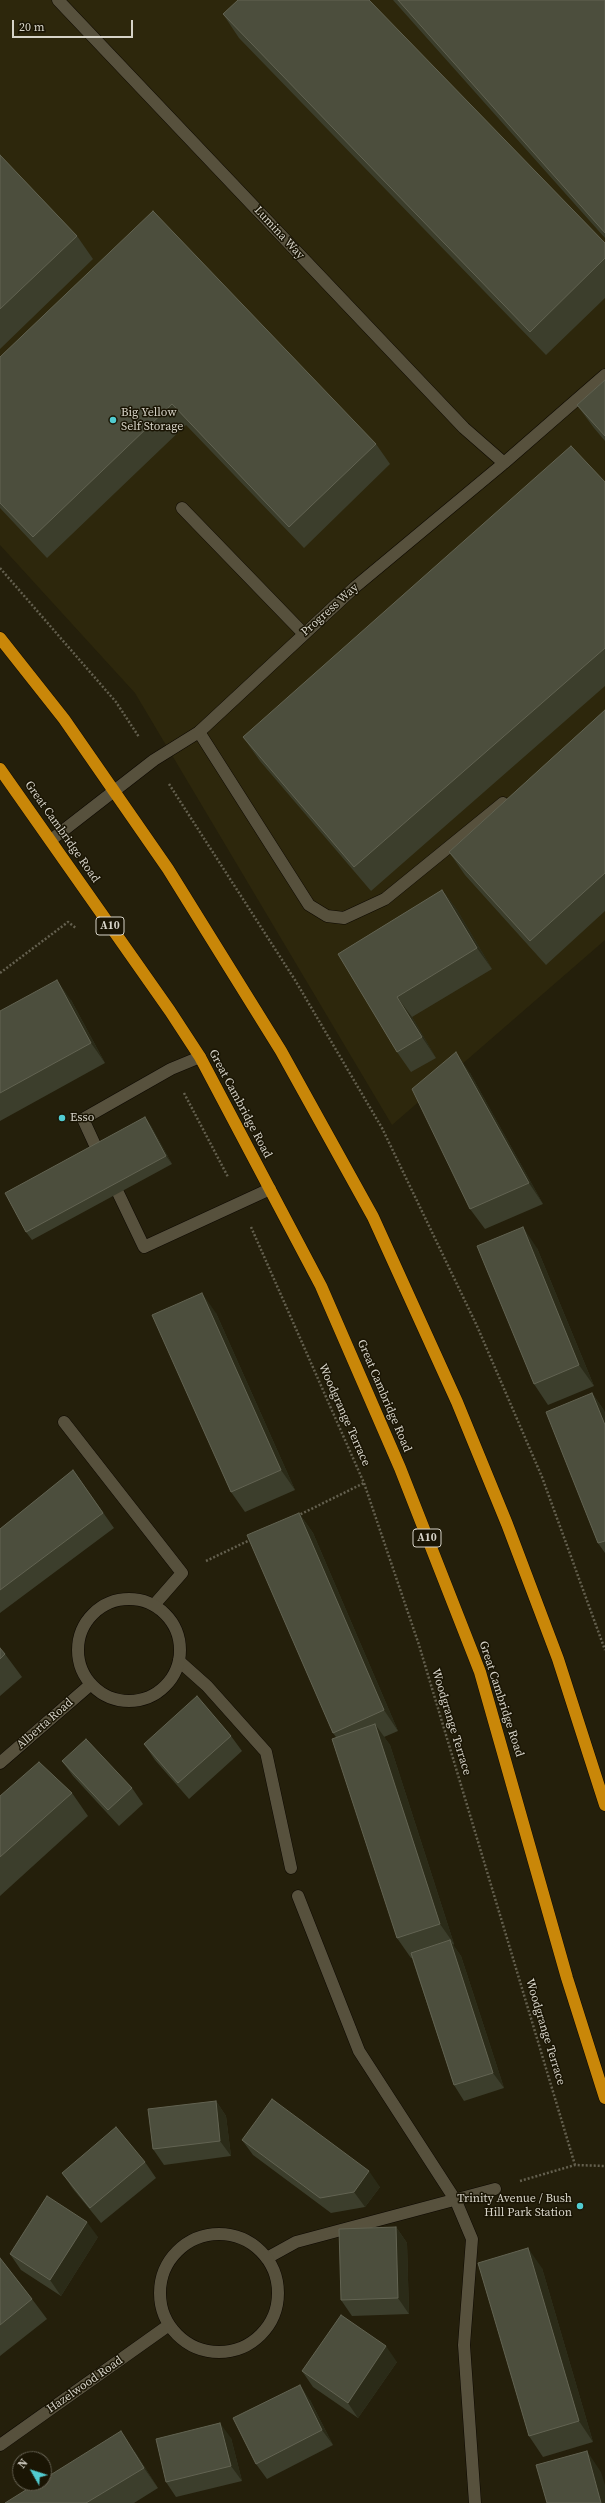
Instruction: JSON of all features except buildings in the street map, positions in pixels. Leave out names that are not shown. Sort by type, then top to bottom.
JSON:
[{"type":"highway","points":[[0,638],[64,719],[115,790],[168,869],[281,1051],[373,1217],[457,1402],[507,1524],[558,1659],[605,1805]]},
{"type":"highway","name":"Great Cambridge Road","points":[[0,769],[51,840],[200,1057],[321,1286],[361,1374],[400,1468],[480,1672],[567,1978],[605,2098]]},
{"type":"street","name":"Lumina Way","points":[[58,0],[464,428],[504,463]]},
{"type":"street","name":"Progress Way","points":[[51,840],[154,760],[198,732],[355,587],[504,463],[605,375]]},
{"type":"street","points":[[182,508],[304,634]]},
{"type":"street","points":[[198,732],[309,905],[327,916],[344,918],[385,899],[513,795]]},
{"type":"street","points":[[200,1057],[171,1069],[83,1119],[144,1247],[270,1189]]},
{"type":"street","points":[[64,1422],[182,1573],[154,1605]]},
{"type":"street","points":[[123,1599],[139,1600],[154,1605],[167,1615],[176,1629],[180,1645],[179,1661],[174,1676],[167,1685],[150,1698],[134,1702],[118,1701],[103,1695],[90,1685],[81,1671],[77,1656],[78,1640],[84,1625],[94,1612],[107,1603],[123,1599]]},
{"type":"street","points":[[179,1661],[207,1686],[266,1752],[291,1868]]},
{"type":"street","name":"Alberta Road","points":[[0,1763],[90,1685]]},
{"type":"street","points":[[298,1896],[359,2051],[456,2201],[472,2239],[464,2345],[475,2503]]},
{"type":"street","points":[[267,2258],[296,2242],[456,2201],[495,2189]]},
{"type":"street","points":[[214,2234],[234,2236],[252,2244],[267,2258],[276,2275],[278,2294],[275,2312],[266,2329],[253,2342],[236,2350],[217,2352],[198,2349],[182,2339],[169,2325],[162,2307],[160,2287],[166,2267],[178,2251],[194,2239],[214,2234]]},
{"type":"street","name":"Hazelwood Road","points":[[0,2445],[169,2325]]},
{"type":"path","points":[[0,568],[123,713]]},
{"type":"path","points":[[171,787],[295,980],[382,1128],[477,1326],[542,1477],[605,1650]]},
{"type":"path","points":[[0,973],[68,922],[79,931]]},
{"type":"path","name":"Woodgrange Terrace","points":[[171,1069],[240,1202],[282,1294],[364,1483],[419,1645],[575,2165]]},
{"type":"path","points":[[295,1517],[364,1483]]},
{"type":"path","points":[[182,1573],[254,1538]]},
{"type":"path","points":[[495,2189],[575,2165],[605,2166]]},
{"type":"shaded area","points":[[0,0],[605,0],[605,940],[392,1125],[135,693],[0,545]]},
{"type":"place","name":"Big Yellow Self Storage","points":[[113,420]]},
{"type":"place","name":"Esso","points":[[62,1118]]},
{"type":"place","name":"Trinity Avenue / Bush Hill Park Station","points":[[580,2206]]}]
